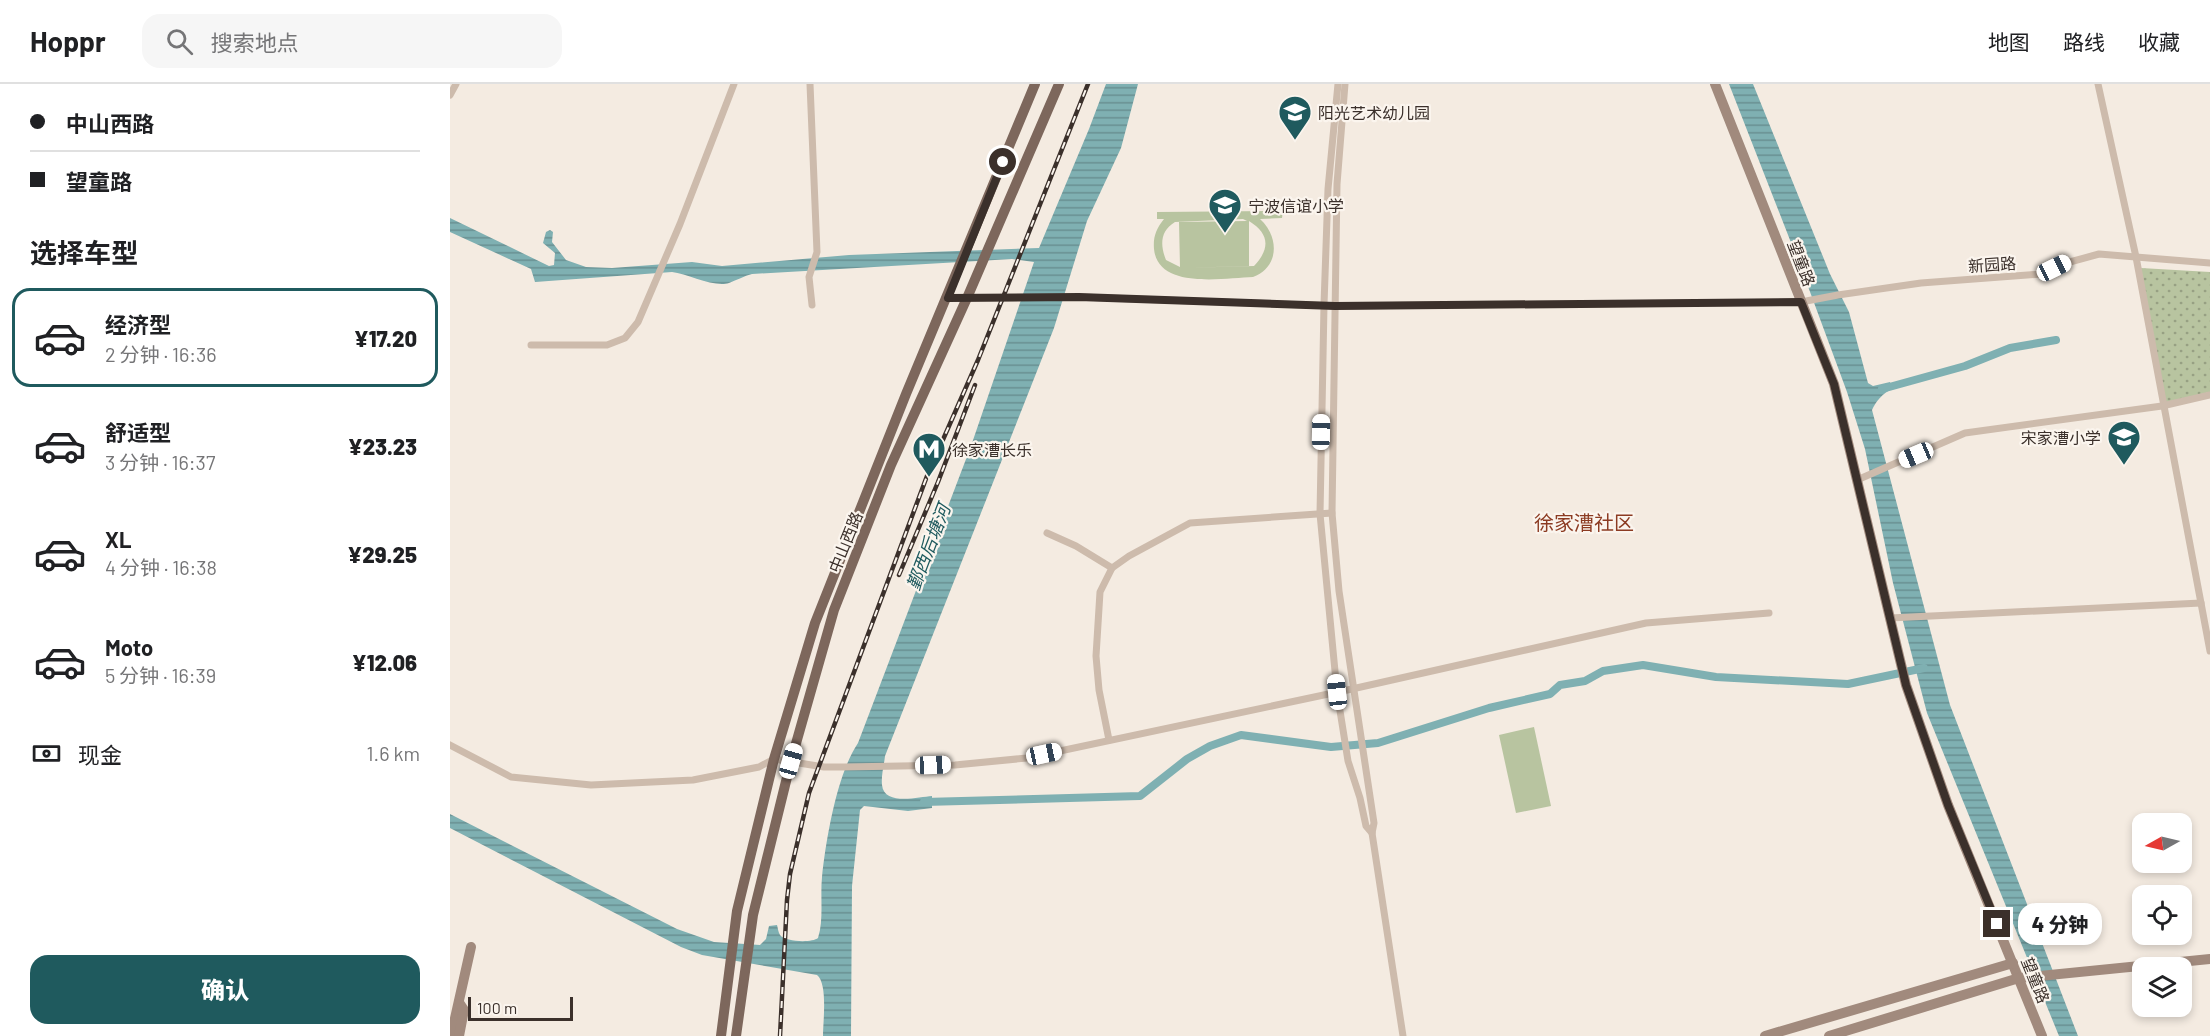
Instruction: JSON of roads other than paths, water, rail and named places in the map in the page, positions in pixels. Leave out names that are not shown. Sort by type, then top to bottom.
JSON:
[{"type":"main road","name":"中山西路","points":[[721,1036],[737,911],[774,759],[815,623],[906,394],[948,298],[1035,84]]},
{"type":"main road","name":"中山西路","points":[[736,1036],[753,915],[791,761],[834,610],[891,465],[967,298],[1059,84]]},
{"type":"main road","name":"望童路","points":[[1715,84],[1805,301],[1834,384],[1906,685],[1948,805],[2013,963],[2025,978],[2042,1036]]},
{"type":"main road","points":[[451,1036],[471,947]]},
{"type":"main road","points":[[1829,1036],[2025,978],[2210,959]]},
{"type":"main road","points":[[1765,1036],[2013,963]]},
{"type":"main road","points":[[459,1004],[464,1010],[459,1036]]},
{"type":"street","points":[[450,95],[456,84]]},
{"type":"street","points":[[531,345],[607,345],[625,338],[638,322],[668,253],[734,84]]},
{"type":"street","points":[[810,84],[817,252],[809,277],[812,305]]},
{"type":"street","points":[[1338,84],[1328,189],[1320,514],[1337,692],[1348,762],[1360,798],[1366,826],[1372,833]]},
{"type":"street","points":[[1345,84],[1337,184],[1332,513],[1339,591],[1352,689],[1374,823],[1372,833],[1402,1036]]},
{"type":"street","points":[[2098,84],[2136,257],[2162,406],[2210,651]]},
{"type":"street","name":"新园路","points":[[948,298],[1079,297],[1324,306],[1805,301],[1921,283],[2042,274],[2066,263],[2099,254],[2210,263]]},
{"type":"street","points":[[1857,480],[1965,432],[2162,406],[2210,395]]},
{"type":"street","points":[[1109,740],[1096,656],[1100,592],[1112,568],[1129,556],[1190,523],[1332,513]]},
{"type":"street","points":[[1047,533],[1076,546],[1112,568]]},
{"type":"street","points":[[1890,618],[2200,603]]},
{"type":"street","points":[[450,745],[511,777],[591,785],[693,780],[759,766],[774,759],[824,767],[890,767],[955,765],[1027,758],[1352,689],[1646,623],[1769,613]]},
{"type":"water","points":[[1106,84],[1138,84],[1121,148],[1087,221],[1054,328],[885,756],[882,774],[884,792],[889,796],[902,799],[932,796],[932,808],[908,811],[864,806],[860,810],[852,886],[851,1036],[823,1036],[824,994],[823,986],[817,975],[702,955],[681,947],[450,828],[450,814],[677,929],[714,942],[760,945],[766,939],[769,926],[777,925],[780,935],[787,939],[805,941],[818,938],[821,923],[824,862],[838,789],[858,743],[971,446],[1034,262],[1012,259],[752,274],[723,284],[672,272],[535,282],[531,269],[450,232],[450,218],[549,266],[554,265],[555,253],[543,243],[546,232],[550,230],[553,232],[552,242],[566,260],[586,267],[612,268],[692,262],[722,266],[849,255],[1039,248]]},
{"type":"water","points":[[1729,84],[1753,84],[1830,274],[1849,312],[1868,383],[1873,386],[1890,382],[1892,389],[1880,398],[1872,410],[1950,705],[2078,1036],[2059,1036],[1927,713],[1893,583],[1865,449],[1847,392],[1806,281]]},
{"type":"waterway","points":[[1882,389],[1965,366],[2010,348],[2056,340]]},
{"type":"waterway","points":[[924,802],[1140,796],[1187,759],[1210,746],[1241,735],[1331,747],[1378,743],[1489,708],[1550,694],[1560,685],[1585,681],[1603,671],[1643,665],[1716,677],[1848,684],[1924,668]]},
{"type":"railway","points":[[780,1036],[790,874],[809,793],[927,476],[978,360],[1088,84]]},
{"type":"railway","points":[[899,575],[975,385]]},
{"type":"place","name":"阳光艺术幼儿园","points":[[1295,141]]},
{"type":"place","name":"宁波信谊小学","points":[[1225,234]]},
{"type":"place","name":"宋家漕小学","points":[[2124,466]]},
{"type":"place","name":"徐家漕长乐","points":[[929,478]]},
{"type":"district","name":"徐家漕社区","points":[[1584,522]]},
{"type":"water label","name":"鄞西后塘河","points":[[928,547]]}]
